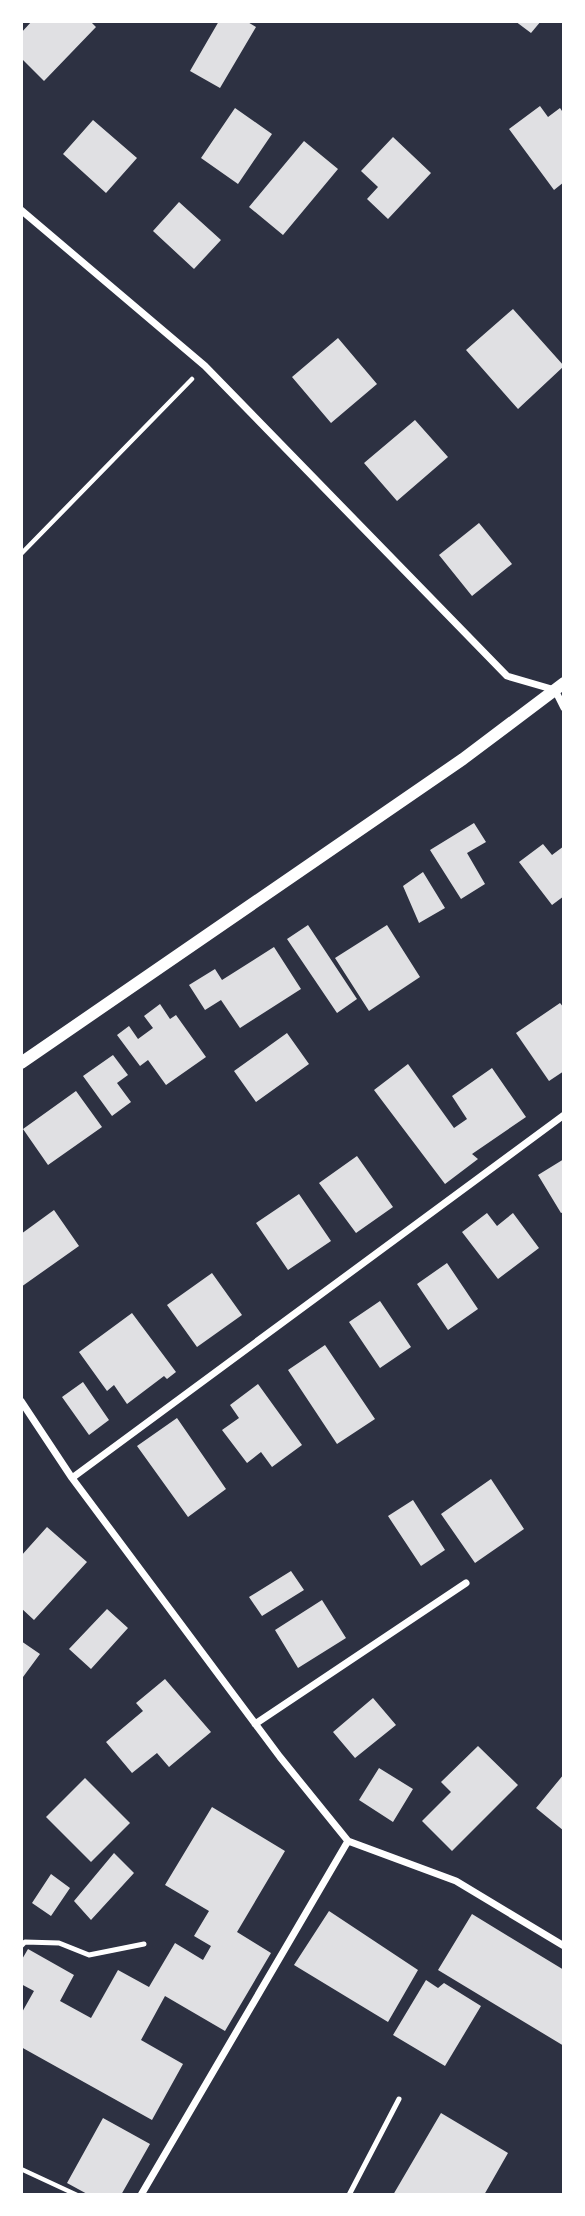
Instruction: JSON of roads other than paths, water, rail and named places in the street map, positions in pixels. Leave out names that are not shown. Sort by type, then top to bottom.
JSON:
[{"type":"street","points":[[21,210],[205,366],[508,676],[560,686]]},
{"type":"street","points":[[560,686],[564,708]]},
{"type":"street","points":[[21,1063],[463,759],[560,686]]},
{"type":"street","points":[[72,1478],[564,1115]]},
{"type":"street","points":[[21,1401],[72,1478],[256,1724],[348,1841],[456,1881],[564,1946]]},
{"type":"street","points":[[256,1724],[466,1583]]},
{"type":"street","points":[[141,2195],[348,1841]]},
{"type":"lane","points":[[21,1947],[25,1941],[59,1943],[89,1955],[144,1944]]},
{"type":"lane","points":[[349,2195],[399,2099]]}]
